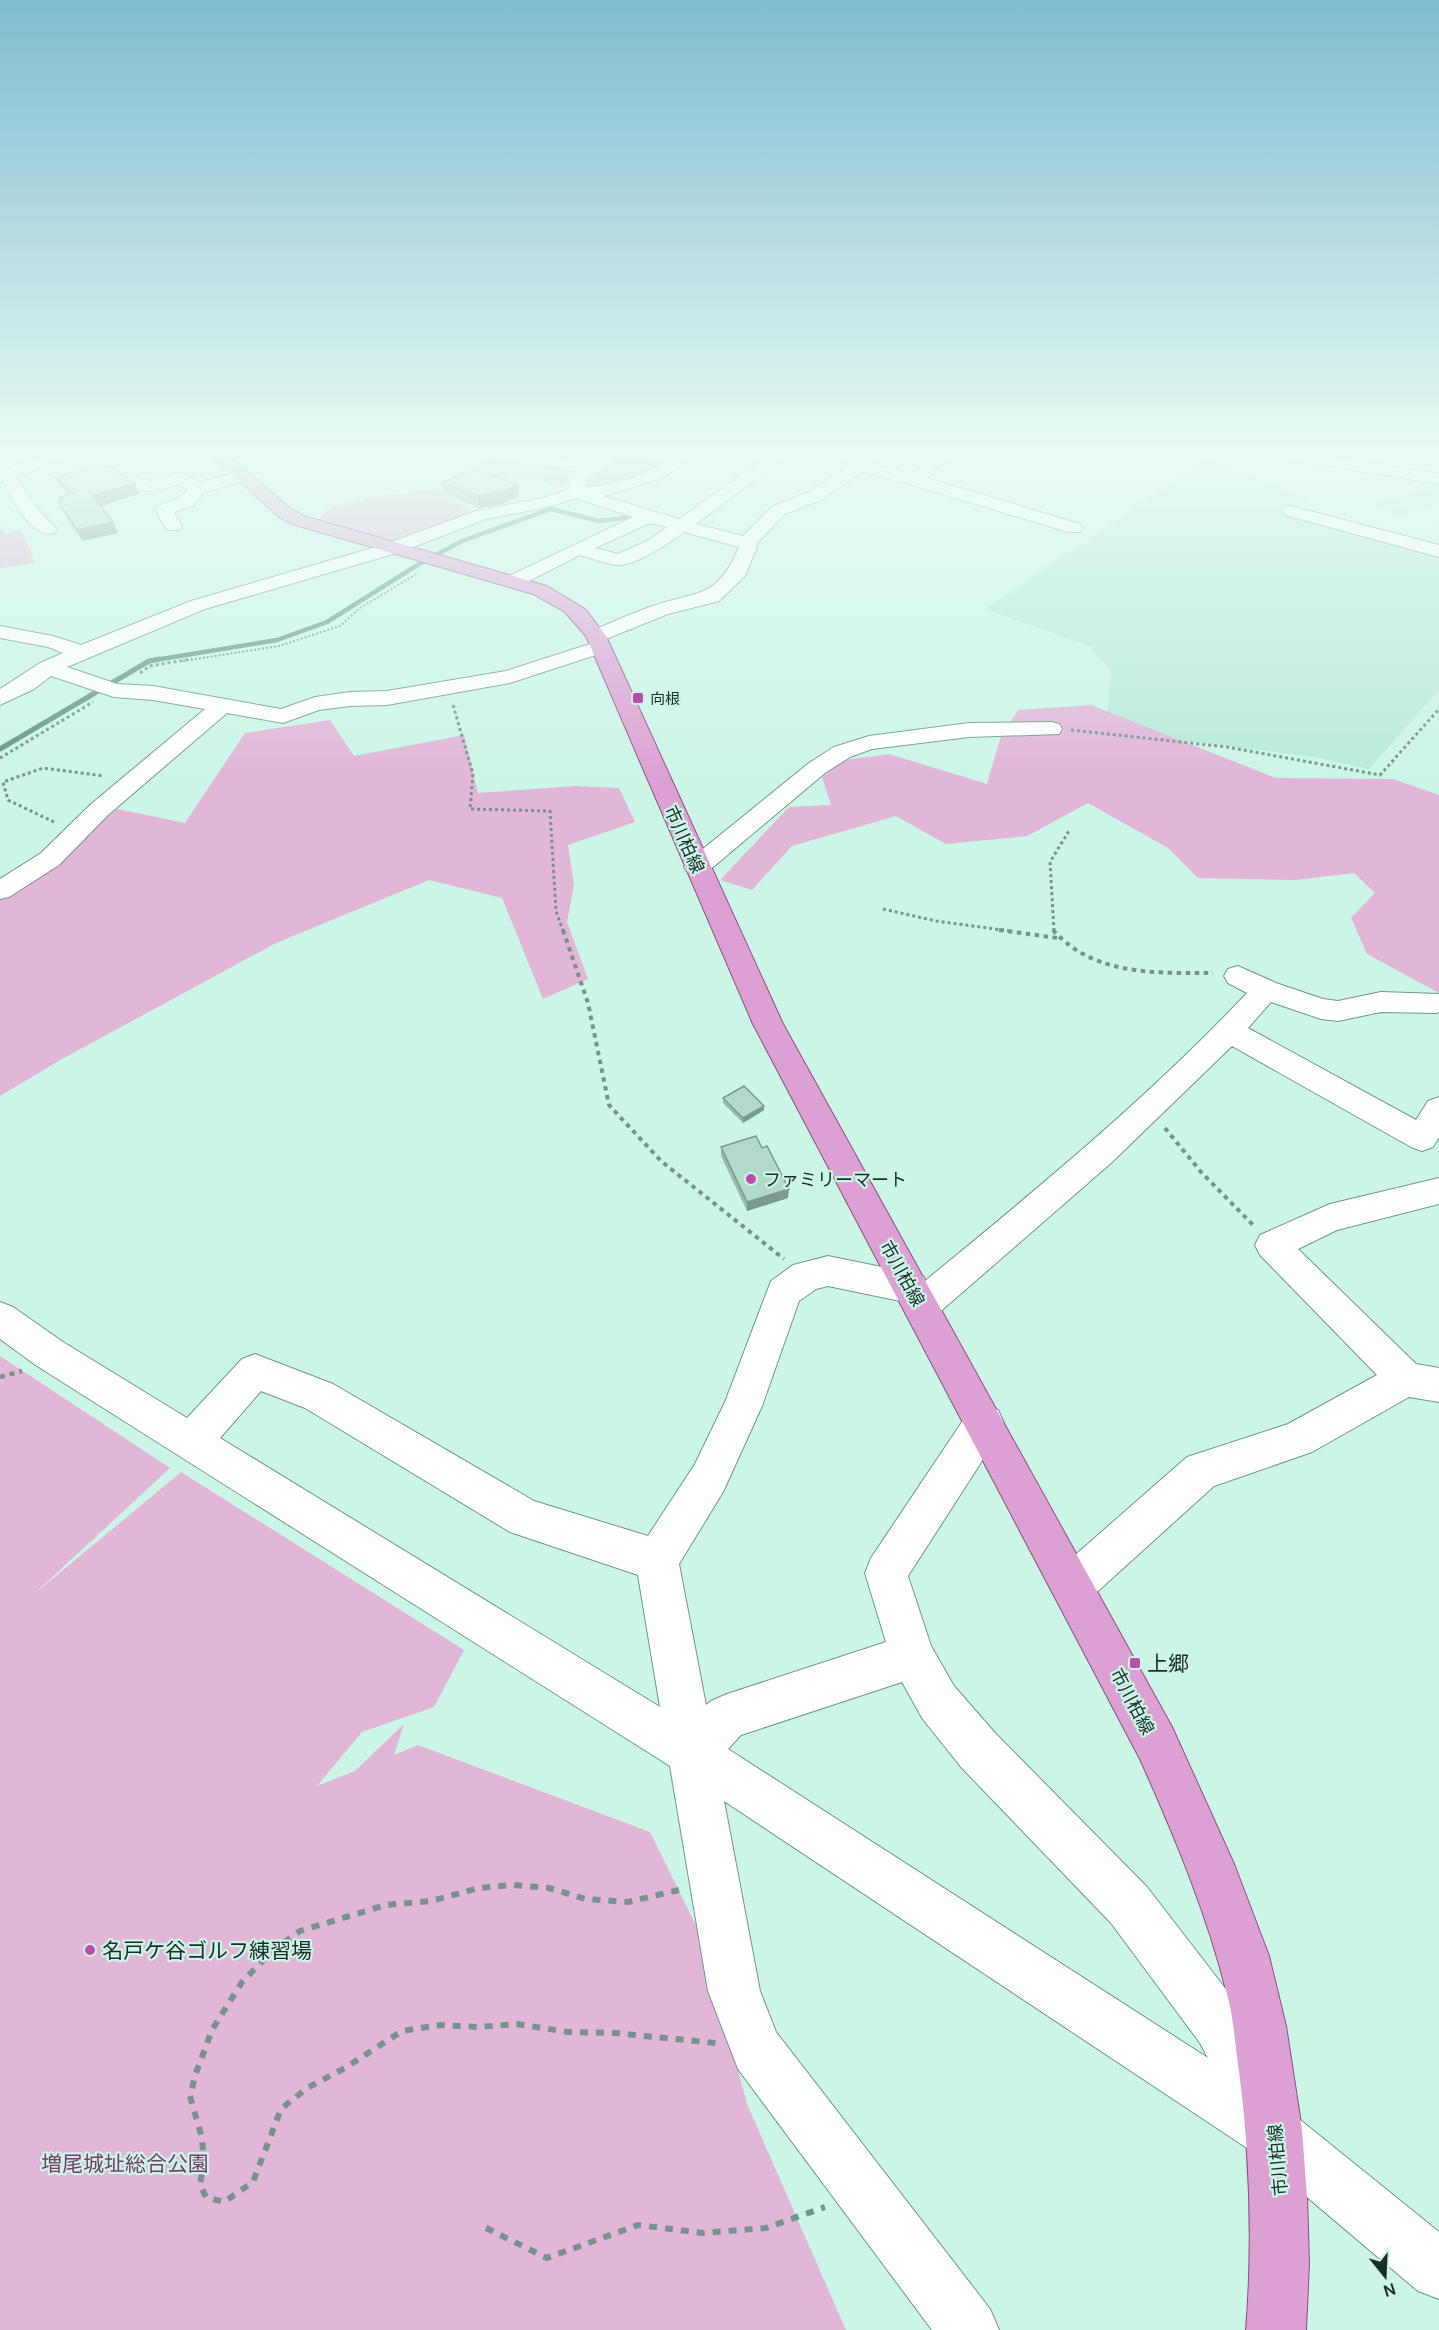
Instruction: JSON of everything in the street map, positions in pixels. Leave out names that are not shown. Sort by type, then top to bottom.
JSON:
[{"type":"main road","name":"市川柏線","points":[[427,561],[514,581],[566,602],[580,612],[599,641],[768,1024],[1156,1743],[1196,1826],[1229,1911],[1253,1990],[1276,2134],[1281,2214],[1276,2330]]},
{"type":"street","points":[[0,698],[26,684],[48,668],[81,652],[198,605],[349,561]]},
{"type":"street","points":[[514,581],[555,561]]},
{"type":"street","points":[[48,668],[105,687],[224,704],[283,716],[315,704],[350,699],[387,698],[510,677],[599,641],[661,610],[712,597],[738,572],[743,561]]},
{"type":"street","points":[[0,632],[53,642],[81,652]]},
{"type":"street","points":[[0,891],[50,860],[133,780],[224,704]]},
{"type":"street","points":[[697,867],[817,768],[842,753],[869,743],[969,730],[1051,729]]},
{"type":"street","points":[[969,2330],[758,2050],[734,1991],[657,1560],[709,1478],[743,1406],[784,1292],[806,1276],[828,1270],[916,1297],[1151,1110],[1229,1031],[1252,983],[1321,1009],[1338,1011],[1381,1002],[1436,1003]]},
{"type":"street","points":[[1229,1031],[1431,1143],[1439,1110]]},
{"type":"street","points":[[1072,1586],[1201,1471],[1298,1439],[1423,1382],[1272,1245],[1330,1218],[1439,1191]]},
{"type":"street","points":[[0,1318],[50,1354],[690,1752],[1276,2134],[1439,2270]]},
{"type":"street","points":[[190,1442],[255,1371],[320,1396],[525,1518],[657,1560]]},
{"type":"street","points":[[984,1423],[886,1574],[912,1656],[938,1702],[978,1750],[1129,1905],[1219,2024],[1276,2134]]},
{"type":"street","points":[[690,1752],[727,1717],[912,1656]]},
{"type":"path","points":[[0,758],[105,687],[150,666],[279,646],[340,626],[360,608],[430,562]]},
{"type":"path","points":[[448,688],[473,774],[470,809],[550,811],[556,911],[588,1004],[609,1105],[661,1161],[806,1276]]},
{"type":"path","points":[[1051,729],[1164,739],[1326,763],[1380,775],[1439,709]]},
{"type":"path","points":[[77,832],[8,800],[3,782],[43,768],[133,780]]},
{"type":"path","points":[[1069,831],[1050,861],[1053,930],[1059,938],[1079,952],[1118,969],[1141,972],[1214,973],[1252,983]]},
{"type":"path","points":[[883,909],[936,921],[1059,938]]},
{"type":"path","points":[[1151,1110],[1201,1172],[1272,1245]]},
{"type":"path","points":[[713,1877],[666,1895],[628,1902],[586,1899],[549,1887],[479,1888],[431,1901],[386,1905],[300,1931],[273,1950],[242,1982],[212,2030],[190,2096],[202,2138],[204,2163],[200,2184],[207,2197],[224,2202],[253,2182],[281,2109],[308,2088],[345,2068],[402,2031],[440,2025],[478,2027],[517,2024],[568,2032],[614,2033],[731,2044],[755,2042]]},
{"type":"path","points":[[486,2228],[548,2258],[638,2225],[703,2233],[766,2228],[865,2193]]},
{"type":"shaded area","points":[[1057,561],[1439,561],[1439,690],[1369,769],[1319,758],[1105,730],[1112,671],[1089,646],[985,609]]},
{"type":"green space","points":[[0,561],[34,561],[35,563],[0,568]]},
{"type":"green space","points":[[1091,705],[1276,778],[1393,779],[1439,795],[1439,993],[1367,954],[1351,918],[1375,893],[1354,873],[1295,880],[1198,878],[1168,848],[1088,803],[1027,836],[946,844],[896,816],[792,846],[752,890],[720,880],[789,807],[831,805],[822,777],[845,760],[889,754],[987,784],[1000,739],[1018,710]]},
{"type":"green space","points":[[330,720],[354,756],[464,735],[478,793],[576,786],[619,788],[635,822],[568,845],[574,885],[567,922],[588,979],[543,999],[502,898],[429,880],[276,943],[62,1059],[0,1096],[0,900],[117,809],[185,823],[245,733]]},
{"type":"green space","name":"増尾城址総合公園","points":[[0,1356],[170,1468],[33,1595],[181,1472],[464,1650],[434,1707],[362,1732],[317,1786],[355,1771],[404,1724],[394,1755],[418,1745],[650,1832],[703,1940],[747,2104],[846,2330],[0,2330]]},
{"type":"building","points":[[744,1086],[764,1106],[743,1118],[723,1098]]},
{"type":"building","points":[[756,1136],[762,1148],[767,1146],[789,1189],[747,1202],[721,1147]]},
{"type":"waterway","points":[[149,661],[277,640],[327,622],[425,561]]},
{"type":"waterway","points":[[149,661],[159,659]]},
{"type":"waterway","points":[[0,749],[149,661]]},
{"type":"place","name":"向根","points":[[638,698]]},
{"type":"place","name":"ファミリーマート","points":[[751,1179]]},
{"type":"place","name":"上郷","points":[[1135,1663]]},
{"type":"place","name":"名戸ケ谷ゴルフ練習場","points":[[90,1950]]}]
